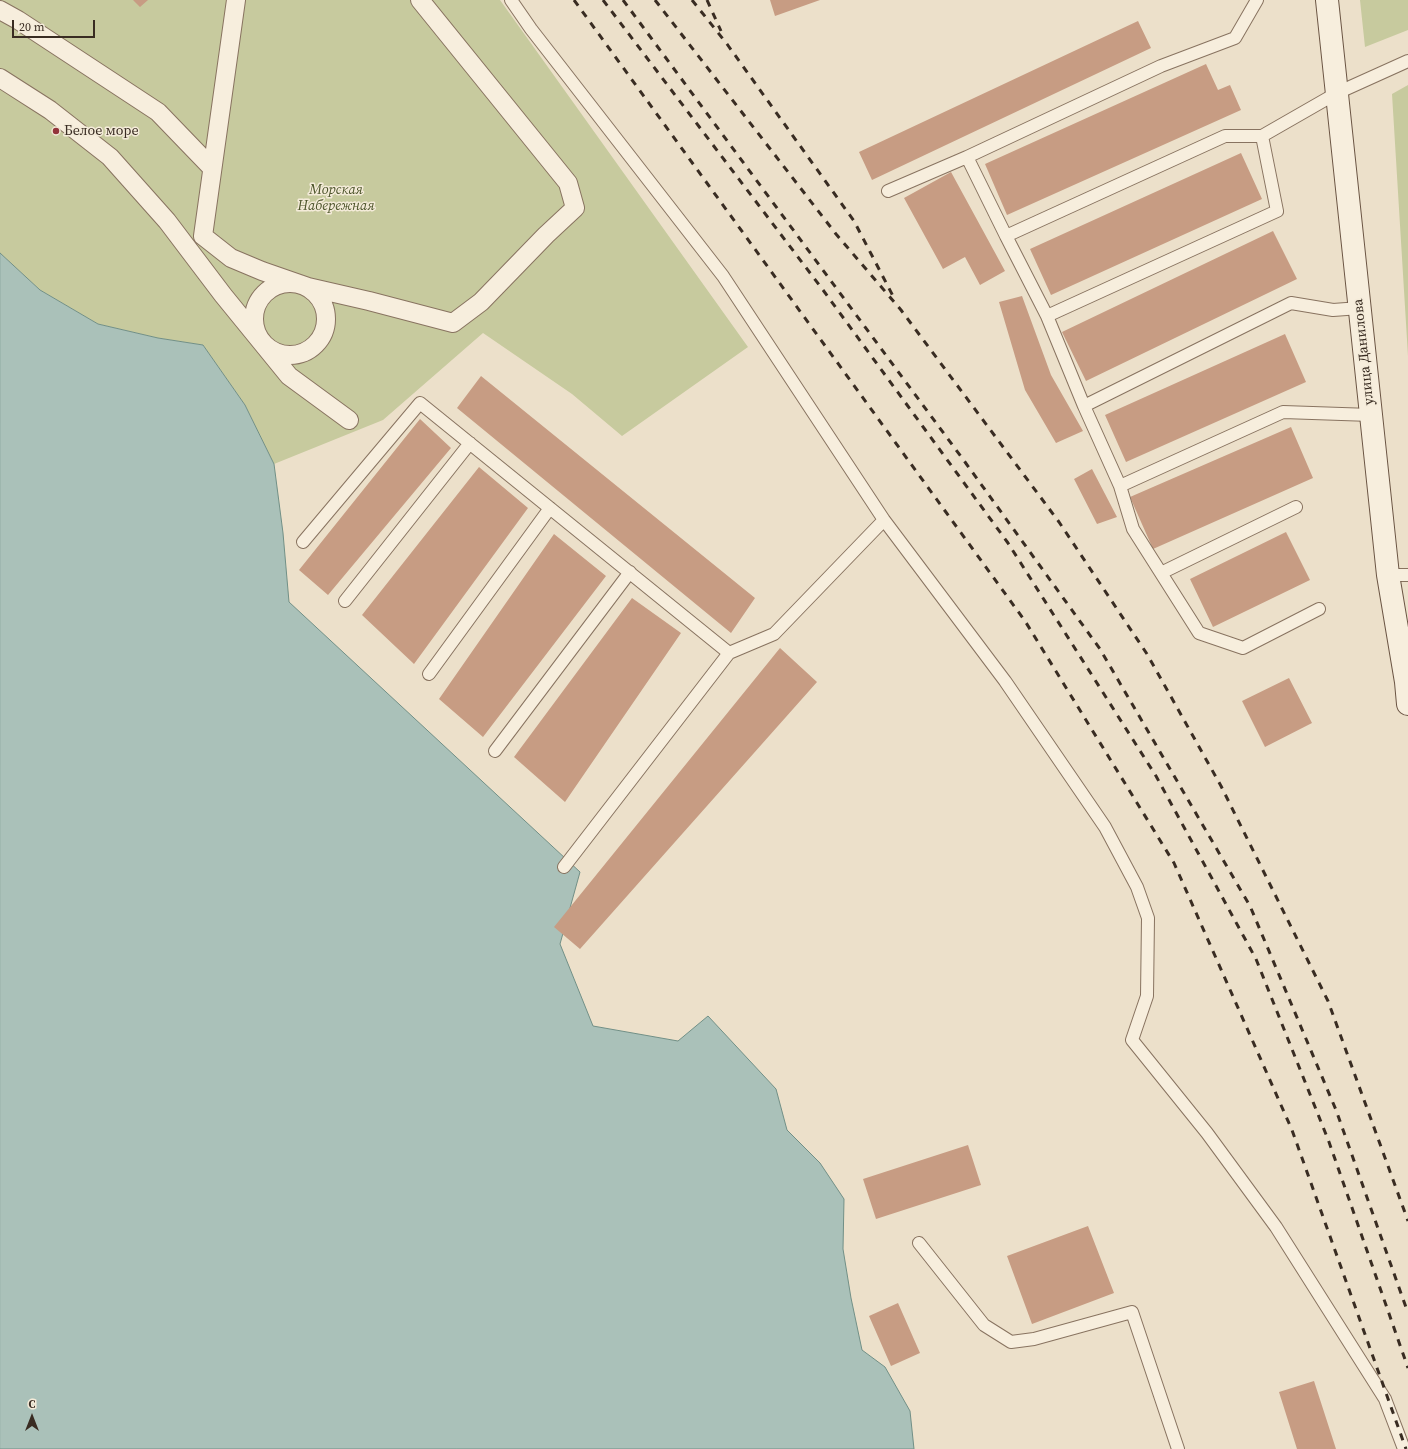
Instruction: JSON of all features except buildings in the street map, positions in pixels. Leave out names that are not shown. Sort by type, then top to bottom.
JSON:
[{"type":"main road","name":"улица Данилова","points":[[1327,0],[1371,415],[1398,575],[1408,704]]},
{"type":"street","points":[[203,236],[236,0]]},
{"type":"street","points":[[203,236],[231,258],[262,271],[308,287],[453,323],[480,302],[546,235],[575,208],[568,182],[420,0]]},
{"type":"street","points":[[0,10],[18,20],[158,112],[212,168]]},
{"type":"street","points":[[0,78],[50,110],[110,157],[167,221],[223,295],[266,347],[274,352],[287,356],[299,355],[311,350],[320,341],[325,331],[327,319],[325,306],[318,295],[308,287],[296,282],[283,283],[271,288],[262,296],[254,312],[254,325],[258,337],[266,347],[289,376],[349,420]]},
{"type":"street","points":[[183,243],[203,236]]},
{"type":"lane","points":[[511,0],[531,29],[723,276],[884,520],[1005,682],[1105,827],[1137,888],[1148,918],[1147,996],[1132,1040],[1207,1132],[1276,1227],[1385,1399],[1404,1449]]},
{"type":"lane","points":[[888,191],[967,157],[1161,66],[1235,38],[1258,0]]},
{"type":"lane","points":[[1006,236],[1225,136],[1262,136],[1337,93],[1408,61]]},
{"type":"lane","points":[[1047,316],[1277,211],[1262,136]]},
{"type":"lane","points":[[967,157],[1047,316],[1084,406],[1120,486],[1133,529],[1199,633],[1243,648],[1319,609]]},
{"type":"lane","points":[[1084,406],[1291,303],[1333,310],[1360,308]]},
{"type":"lane","points":[[303,542],[420,403],[729,653]]},
{"type":"lane","points":[[1120,486],[1283,412],[1371,415]]},
{"type":"lane","points":[[345,602],[470,443]]},
{"type":"lane","points":[[1161,573],[1296,507]]},
{"type":"lane","points":[[429,674],[550,508]]},
{"type":"lane","points":[[564,866],[729,653],[774,634],[884,520]]},
{"type":"lane","points":[[495,751],[630,572]]},
{"type":"lane","points":[[919,1243],[984,1325],[1011,1342],[1034,1339],[1132,1312],[1178,1449]]},
{"type":"green space","name":"Морская Набережная","points":[[0,0],[500,0],[748,347],[622,436],[572,394],[483,333],[383,420],[274,464],[245,405],[203,345],[158,338],[98,324],[40,290],[0,253]]},
{"type":"green space","points":[[1360,0],[1408,0],[1408,30],[1365,47]]},
{"type":"green space","points":[[1408,85],[1408,356],[1392,94]]},
{"type":"water","points":[[0,253],[40,290],[98,324],[158,338],[203,345],[245,405],[274,464],[283,533],[289,602],[580,872],[560,944],[593,1026],[678,1041],[708,1016],[776,1089],[787,1130],[820,1163],[844,1199],[843,1249],[862,1350],[885,1367],[910,1411],[914,1449],[0,1449]]},
{"type":"railway","points":[[574,0],[1025,621],[1174,863],[1292,1130],[1406,1449]]},
{"type":"railway","points":[[603,0],[823,290],[1008,543],[1156,776],[1256,959],[1329,1142],[1408,1368]]},
{"type":"railway","points":[[623,0],[965,462],[1100,649],[1250,906],[1336,1110],[1408,1313]]},
{"type":"railway","points":[[655,0],[836,234],[901,310],[1059,522],[1147,654],[1221,786],[1328,1001],[1408,1221]]},
{"type":"railway","points":[[692,0],[727,44],[854,221],[893,296]]},
{"type":"railway","points":[[707,0],[721,31]]},
{"type":"place","name":"Белое море","points":[[56,131]]}]
